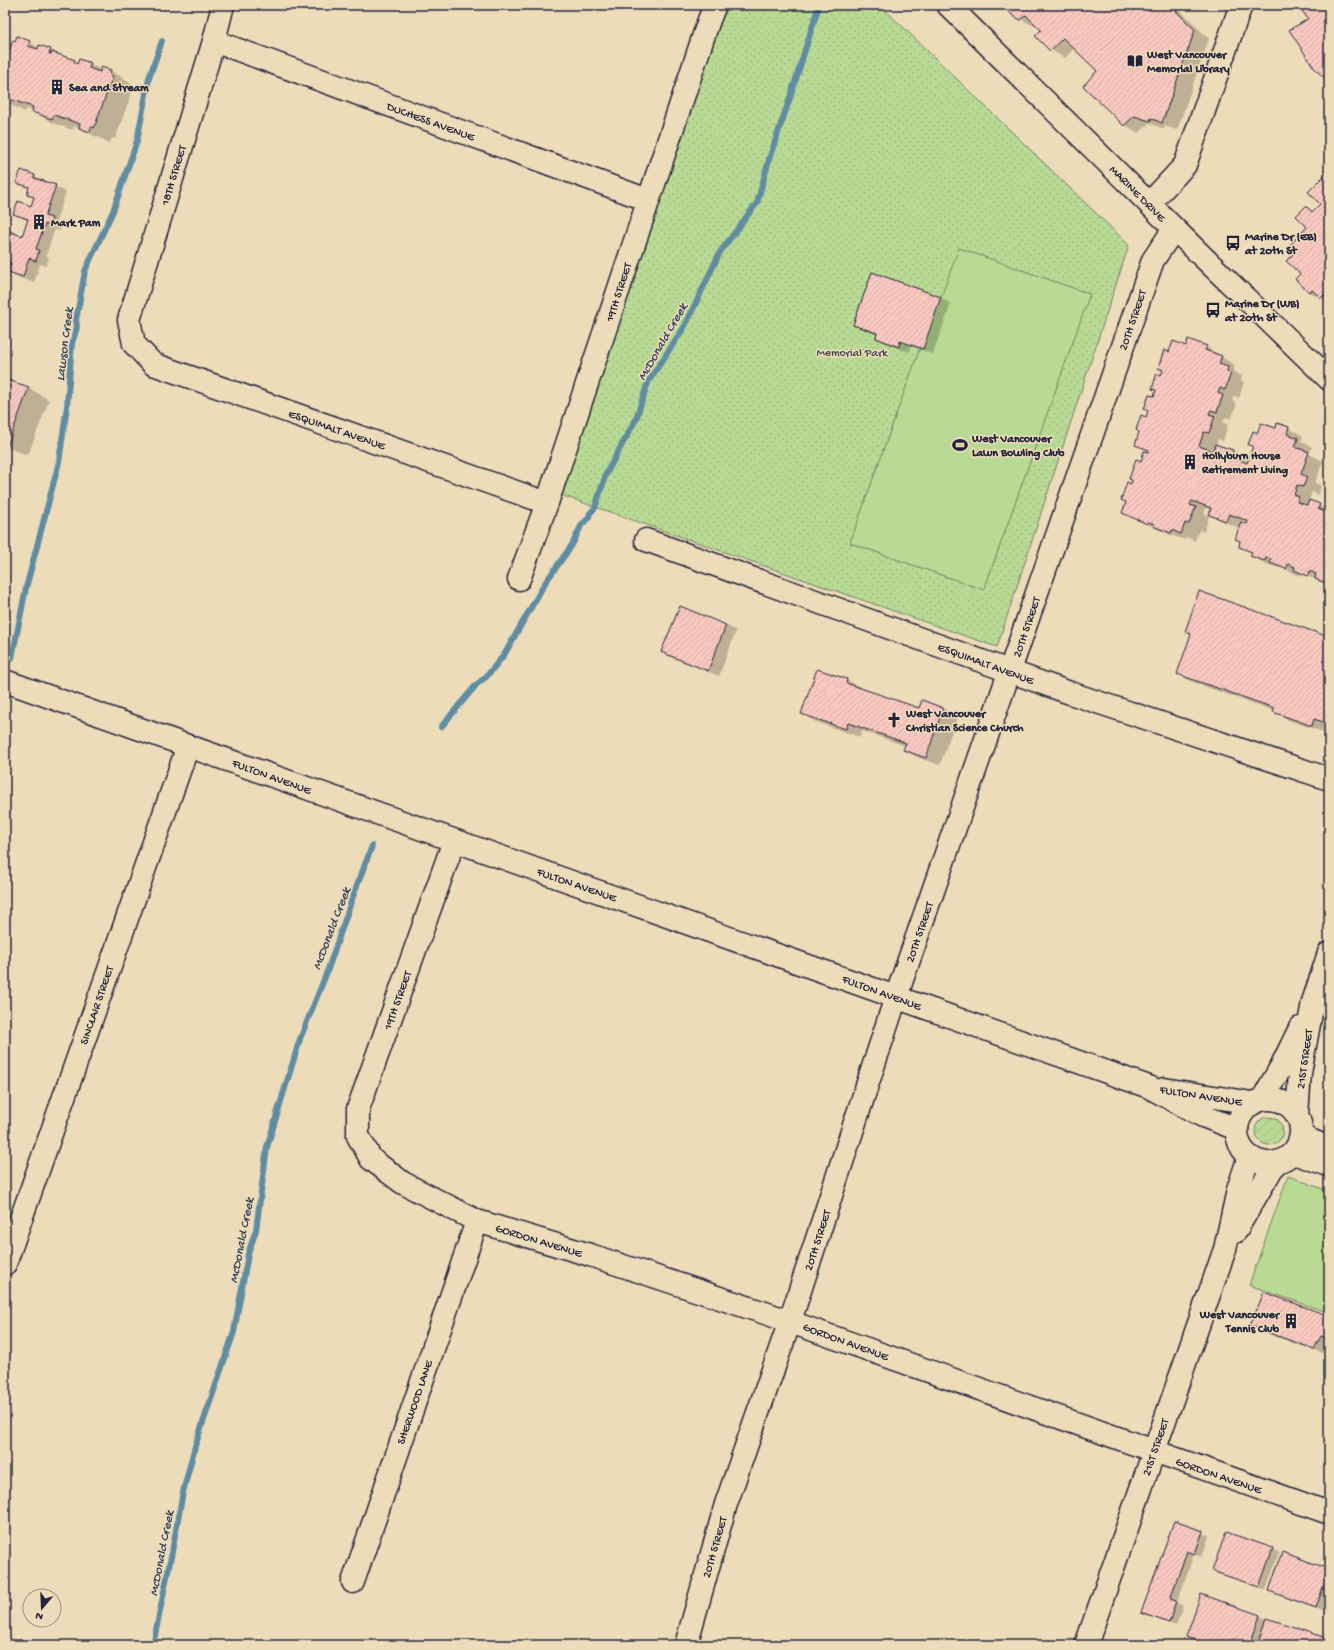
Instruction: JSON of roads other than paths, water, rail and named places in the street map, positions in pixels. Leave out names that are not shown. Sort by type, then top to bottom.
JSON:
[{"type":"street","name":"18TH STREET","points":[[134,344],[129,320],[214,41],[223,5]]},
{"type":"street","name":"19TH STREET","points":[[519,579],[548,503],[708,20],[715,5]]},
{"type":"street","name":"MARINE DRIVE","points":[[948,5],[1150,203],[1174,229],[1329,379]]},
{"type":"street","points":[[1150,203],[1185,165],[1241,5]]},
{"type":"street","name":"DUCHESS AVENUE","points":[[214,41],[648,200]]},
{"type":"street","name":"20TH STREET","points":[[686,1645],[726,1504],[790,1321],[896,997],[1153,260],[1174,229]]},
{"type":"street","name":"ESQUIMALT AVENUE","points":[[134,344],[153,364],[548,503]]},
{"type":"street","name":"ESQUIMALT AVENUE","points":[[646,540],[1126,712],[1329,779]]},
{"type":"street","name":"FULTON AVENUE","points":[[5,681],[1149,1087],[1203,1116],[1237,1129]]},
{"type":"street","name":"SINCLAIR STREET","points":[[5,1264],[188,746]]},
{"type":"street","name":"19TH STREET","points":[[371,1159],[358,1136],[358,1109],[454,841]]},
{"type":"street","name":"21ST STREET","points":[[1225,1249],[1292,1142],[1300,1073],[1313,1002],[1329,953]]},
{"type":"street","name":"21ST STREET","points":[[1257,1102],[1281,1067],[1313,1002]]},
{"type":"street","name":"FULTON AVENUE","points":[[1149,1087],[1257,1102]]},
{"type":"street","points":[[1292,1142],[1291,1107],[1282,1102],[1272,1099],[1257,1102],[1244,1110],[1239,1119],[1237,1129],[1238,1139],[1242,1149],[1249,1156],[1262,1162],[1292,1142],[1329,1148]]},
{"type":"street","points":[[1292,1142],[1329,1165]]},
{"type":"street","name":"21ST STREET","points":[[1086,1645],[1225,1249],[1238,1190],[1249,1156]]},
{"type":"street","name":"GORDON AVENUE","points":[[371,1159],[403,1184],[477,1221],[590,1255],[790,1321],[1329,1513]]},
{"type":"street","name":"SHERWOOD LANE","points":[[353,1582],[477,1221]]},
{"type":"waterway","name":"McDonald Creek","points":[[441,727],[477,684],[486,677],[504,655],[545,583],[572,545],[582,524],[588,519],[590,513],[595,508],[606,474],[636,419],[648,382],[685,326],[720,252],[757,203],[770,156],[819,5]]},
{"type":"waterway","name":"Lawson Creek","points":[[12,658],[26,588],[59,462],[67,406],[72,343],[77,327],[76,320],[85,271],[113,211],[137,141],[149,78],[162,41]]},
{"type":"waterway","name":"McDonald Creek","points":[[153,1645],[183,1492],[195,1446],[234,1332],[248,1254],[256,1230],[267,1147],[300,1039],[327,972],[372,846]]},
{"type":"place","name":"West Vancouver Memorial Library","points":[[1135,61]]},
{"type":"place","name":"Sea and Stream","points":[[57,87]]},
{"type":"place","name":"Mark Pam","points":[[39,222]]},
{"type":"place","name":"Marine Dr (EB) at 20th St","points":[[1233,243]]},
{"type":"place","name":"Marine Dr (WB) at 20th St","points":[[1213,310]]},
{"type":"place","name":"West Vancouver Lawn Bowling Club","points":[[960,445]]},
{"type":"place","name":"Hollyburn House Retirement Living","points":[[1190,462]]},
{"type":"place","name":"West Vancouver Christian Science Church","points":[[894,720]]},
{"type":"place","name":"West Vancouver Tennis Club","points":[[1291,1321]]},
{"type":"park label","name":"Memorial Park","points":[[852,352]]}]
